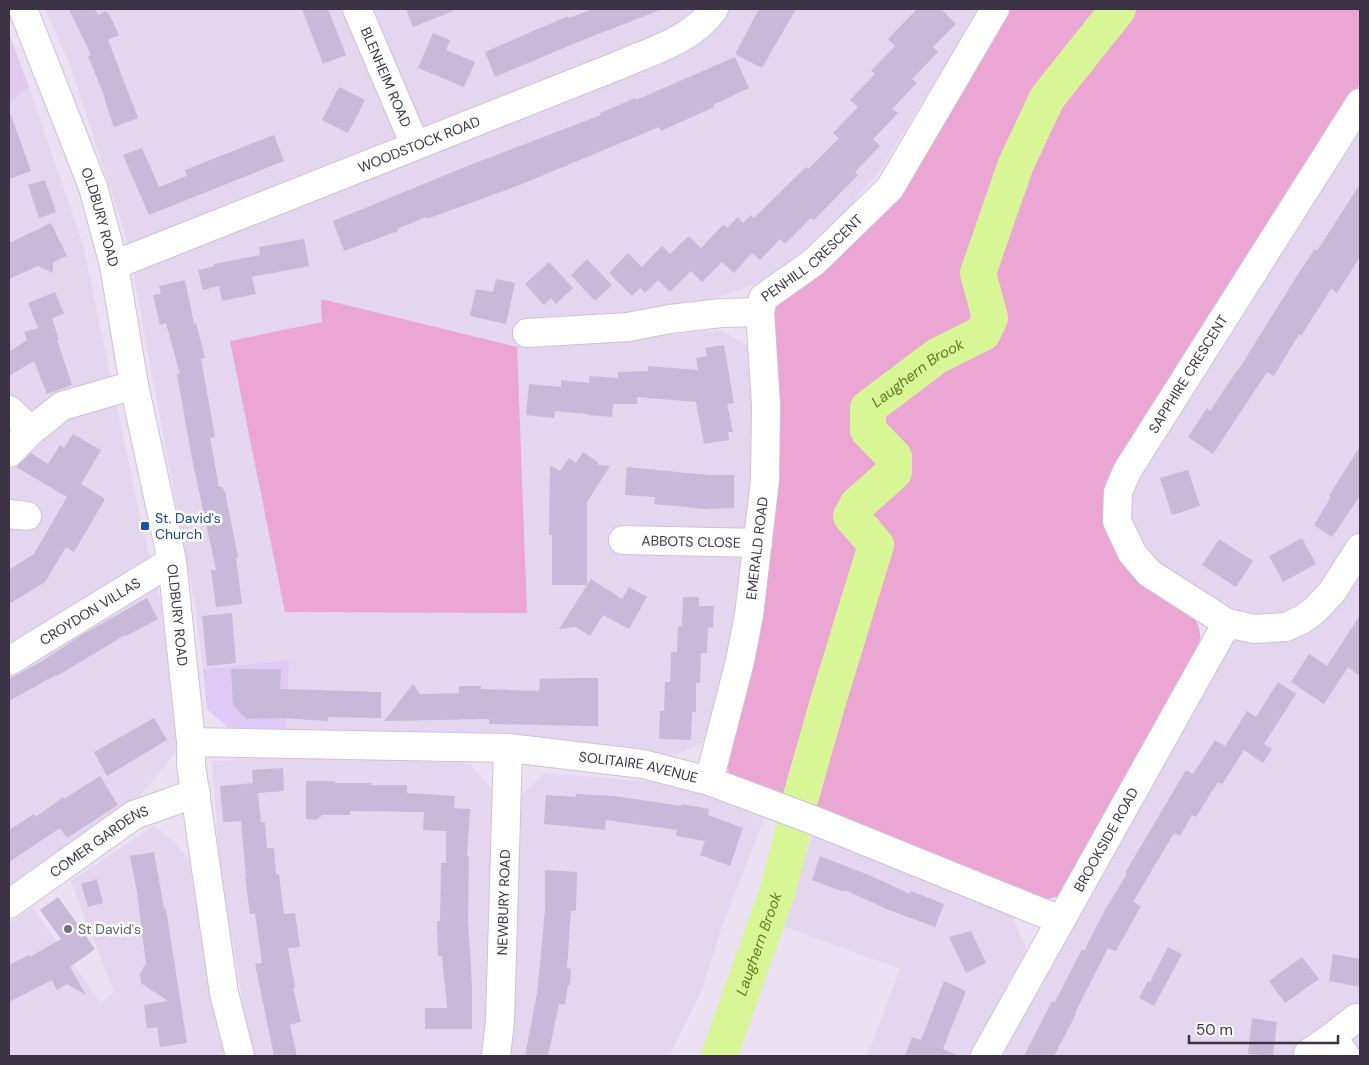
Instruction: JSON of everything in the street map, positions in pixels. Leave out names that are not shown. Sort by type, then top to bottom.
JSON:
[{"type":"street","name":"OLDBURY ROAD","points":[[23,9],[93,187],[114,265],[134,385],[172,561],[191,742],[191,765],[224,993],[240,1056]]},
{"type":"street","name":"BLENHEIM ROAD","points":[[357,9],[415,145]]},
{"type":"street","name":"WOODSTOCK ROAD","points":[[114,265],[622,64],[694,30],[706,20],[714,9]]},
{"type":"street","name":"PENHILL CRESCENT","points":[[530,334],[628,327],[670,319],[721,313],[760,312],[763,298],[814,262],[890,188],[995,9]]},
{"type":"street","name":"SAPPHIRE CRESCENT","points":[[1227,623],[1150,573],[1132,553],[1118,521],[1118,492],[1128,470],[1150,434],[1360,103]]},
{"type":"street","name":"EMERALD ROAD","points":[[709,780],[740,661],[749,615],[765,480],[766,404],[760,312]]},
{"type":"street","points":[[9,453],[30,431],[62,406],[134,385]]},
{"type":"street","points":[[9,410],[30,431]]},
{"type":"street","name":"ABBOTS CLOSE","points":[[623,540],[758,543]]},
{"type":"street","points":[[1227,623],[1254,629],[1286,627],[1303,619],[1315,610],[1332,592],[1360,548]]},
{"type":"street","name":"CROYDON VILLAS","points":[[9,661],[172,561]]},
{"type":"street","name":"BROOKSIDE ROAD","points":[[984,1056],[1227,623]]},
{"type":"street","name":"SOLITAIRE AVENUE","points":[[191,742],[508,748],[643,764],[709,780],[1060,920]]},
{"type":"street","name":"NEWBURY ROAD","points":[[496,1056],[500,1022],[508,748]]},
{"type":"street","name":"COMER GARDENS","points":[[9,904],[134,815],[196,793]]},
{"type":"street","points":[[1308,1054],[1339,1047],[1356,1018]]},
{"type":"shaded area","points":[[45,9],[980,9],[879,172],[839,218],[793,259],[757,283],[697,305],[612,341],[720,330],[748,346],[756,490],[747,577],[710,739],[676,755],[574,746],[286,734],[289,660],[203,669],[195,605],[127,240],[69,62]]},
{"type":"shaded area","points":[[1005,9],[1360,9],[1360,84],[1111,482],[1108,520],[1191,612],[1199,629],[1199,647],[1059,896],[1044,900],[730,776],[725,759],[751,653],[765,313],[835,254]]},
{"type":"shaded area","points":[[9,33],[29,87],[9,102]]},
{"type":"shaded area","points":[[29,87],[83,245],[138,507],[162,609],[178,749],[130,808],[9,890],[9,102]]},
{"type":"shaded area","points":[[1360,126],[1360,1056],[1003,1056],[1037,987],[1242,613],[1140,553],[1125,512],[1145,464]]},
{"type":"shaded area","points":[[321,299],[517,347],[527,613],[285,612],[230,341],[322,322]]},
{"type":"shaded area","points":[[289,660],[286,734],[236,735],[207,709],[203,669]]},
{"type":"shaded area","points":[[287,757],[469,763],[500,799],[496,869],[519,863],[520,797],[544,773],[667,783],[693,790],[764,819],[723,924],[701,992],[669,1056],[252,1056],[220,867],[212,761]]},
{"type":"shaded area","points":[[154,826],[171,839],[188,858],[224,1056],[9,1056],[9,923],[32,908],[101,1003],[114,992],[71,881]]},
{"type":"shaded area","points":[[814,832],[1011,914],[1029,955],[977,1056],[867,1056],[900,969],[780,925]]},
{"type":"building","points":[[69,9],[95,9],[98,15],[106,11],[110,16],[119,35],[108,40],[138,118],[114,127],[105,98],[88,56],[91,55]]},
{"type":"building","points":[[302,9],[328,9],[346,55],[323,64]]},
{"type":"building","points":[[406,9],[458,9],[413,27]]},
{"type":"building","points":[[593,9],[660,10],[495,77],[485,52],[568,16],[569,18]]},
{"type":"building","points":[[759,9],[796,9],[762,68],[735,54]]},
{"type":"building","points":[[917,9],[941,9],[956,24],[933,47],[938,52],[912,79],[917,83],[892,109],[898,113],[873,139],[880,146],[855,172],[858,175],[814,220],[811,218],[785,244],[780,239],[760,260],[752,253],[734,273],[722,262],[702,282],[691,271],[670,292],[658,280],[645,293],[640,288],[632,296],[609,273],[628,253],[642,267],[662,246],[670,254],[689,236],[701,248],[723,225],[727,228],[738,217],[743,223],[751,215],[754,218],[839,138],[833,133],[858,107],[850,100],[875,74],[871,71],[895,46],[888,39]]},
{"type":"building","points":[[433,33],[450,40],[446,50],[475,62],[464,87],[418,68]]},
{"type":"building","points":[[735,57],[749,88],[713,105],[714,107],[661,131],[659,127],[522,184],[427,219],[426,217],[397,229],[398,231],[344,251],[333,221],[470,165],[601,115],[600,113],[635,98],[636,100]]},
{"type":"building","points":[[339,87],[365,100],[348,133],[322,120]]},
{"type":"building","points":[[9,115],[11,115],[31,171],[9,179]]},
{"type":"building","points":[[274,135],[284,161],[149,215],[123,155],[142,148],[159,187],[187,176],[185,170]]},
{"type":"building","points":[[45,180],[56,212],[39,218],[28,185]]},
{"type":"building","points":[[1360,184],[1360,257],[1337,293],[1331,289],[1301,336],[1299,334],[1274,376],[1267,372],[1213,454],[1188,437],[1207,408],[1210,411],[1239,369],[1298,274],[1315,249],[1317,251]]},
{"type":"building","points":[[51,223],[67,256],[53,262],[53,273],[38,266],[9,279],[9,243]]},
{"type":"building","points":[[304,239],[309,266],[252,277],[256,294],[222,301],[219,286],[203,290],[198,270],[215,266],[214,264],[260,255],[259,247]]},
{"type":"building","points":[[587,259],[612,285],[595,301],[571,275]]},
{"type":"building","points":[[549,262],[573,288],[556,304],[551,298],[544,305],[525,284]]},
{"type":"building","points":[[496,279],[515,283],[506,324],[470,316],[476,289],[493,292]]},
{"type":"building","points":[[185,280],[194,324],[196,323],[205,358],[201,359],[215,437],[210,438],[219,487],[222,487],[225,492],[238,557],[236,558],[242,604],[216,607],[211,570],[216,570],[191,454],[177,374],[180,374],[166,323],[160,325],[153,295],[161,294],[159,286]]},
{"type":"building","points":[[55,292],[64,314],[52,318],[59,340],[57,340],[72,385],[47,394],[34,361],[9,376],[9,352],[27,340],[24,332],[38,328],[28,303]]},
{"type":"building","points":[[724,345],[734,403],[727,404],[733,432],[728,432],[729,440],[704,444],[696,402],[637,397],[637,404],[613,404],[612,417],[555,411],[554,418],[526,415],[529,384],[561,387],[561,380],[589,383],[590,376],[618,378],[618,372],[648,371],[648,366],[698,370],[696,358],[707,356],[705,348]]},
{"type":"building","points":[[73,434],[101,450],[81,484],[105,499],[74,552],[66,547],[45,582],[9,604],[9,570],[34,554],[67,497],[16,467],[31,453],[48,464],[60,445],[64,448]]},
{"type":"building","points":[[1360,446],[1360,496],[1332,537],[1314,525],[1331,497],[1329,496]]},
{"type":"building","points":[[583,452],[598,462],[598,465],[610,466],[587,502],[587,585],[552,585],[552,535],[549,535],[550,465],[560,471],[569,458],[576,463]]},
{"type":"building","points":[[627,467],[708,475],[734,475],[734,508],[705,509],[654,504],[655,497],[625,495]]},
{"type":"building","points":[[1188,470],[1200,506],[1172,515],[1160,478]]},
{"type":"building","points":[[1302,538],[1316,564],[1283,582],[1269,556]]},
{"type":"building","points":[[1219,539],[1253,561],[1236,587],[1202,565]]},
{"type":"building","points":[[591,579],[622,599],[629,587],[647,597],[629,629],[603,615],[590,636],[576,627],[559,629]]},
{"type":"building","points":[[683,597],[699,597],[699,606],[714,606],[713,628],[708,627],[707,653],[701,653],[700,683],[696,683],[696,712],[692,712],[691,740],[659,739],[660,711],[664,711],[665,682],[670,682],[671,652],[677,652],[678,626],[682,626]]},
{"type":"building","points":[[147,598],[158,619],[125,635],[57,676],[9,701],[9,679]]},
{"type":"building","points":[[232,613],[236,663],[207,666],[202,616]]},
{"type":"building","points":[[1360,615],[1360,676],[1348,667],[1324,704],[1291,682],[1309,654],[1327,666]]},
{"type":"building","points":[[231,669],[281,669],[280,689],[381,692],[381,718],[328,717],[328,721],[279,718],[246,719],[233,705]]},
{"type":"building","points":[[598,678],[598,726],[489,724],[489,719],[384,721],[413,684],[420,694],[459,693],[459,686],[481,686],[481,689],[539,691],[540,679]]},
{"type":"building","points":[[1278,682],[1296,694],[1264,744],[1272,749],[1263,763],[1244,750],[1222,785],[1218,782],[1196,817],[1192,815],[1180,836],[1174,833],[1133,902],[1141,906],[1116,951],[1108,948],[1054,1056],[1024,1056],[1052,1001],[1055,1002],[1082,949],[1084,951],[1106,908],[1127,874],[1125,873],[1186,770],[1193,774],[1215,740],[1225,746],[1247,711],[1256,717]]},
{"type":"building","points":[[154,718],[167,740],[107,776],[94,752]]},
{"type":"building","points":[[283,768],[284,791],[258,793],[261,823],[265,822],[267,848],[274,848],[276,874],[279,874],[284,914],[295,913],[300,947],[288,948],[295,987],[293,988],[301,1022],[290,1025],[297,1056],[274,1056],[255,964],[262,963],[255,913],[250,914],[245,878],[241,821],[223,822],[220,786],[253,783],[252,770]]},
{"type":"building","points":[[100,776],[118,805],[67,838],[60,828],[9,862],[9,830],[34,814],[36,817],[63,797],[64,799]]},
{"type":"building","points":[[306,781],[407,785],[407,793],[455,796],[454,808],[470,809],[467,856],[469,856],[468,920],[472,986],[472,1029],[425,1029],[425,1008],[447,1008],[442,956],[438,956],[437,921],[440,921],[441,863],[446,863],[446,831],[423,830],[424,812],[350,811],[350,815],[323,815],[316,820],[306,819]]},
{"type":"building","points":[[576,794],[615,796],[709,809],[708,815],[743,828],[730,866],[700,855],[705,841],[676,836],[677,830],[606,820],[605,830],[544,824],[546,795],[576,797]]},
{"type":"building","points":[[154,852],[164,909],[166,909],[187,1043],[160,1047],[157,1027],[147,1029],[144,1005],[168,1001],[141,983],[140,973],[146,964],[137,892],[130,856]]},
{"type":"building","points":[[820,856],[910,894],[911,891],[944,904],[935,927],[889,910],[845,890],[844,892],[812,880]]},
{"type":"building","points":[[545,870],[577,872],[576,911],[571,911],[567,968],[571,969],[570,985],[568,985],[565,1005],[559,1004],[548,1056],[525,1056],[537,994],[545,910]]},
{"type":"building","points":[[97,879],[103,903],[88,907],[81,884]]},
{"type":"building","points":[[58,897],[95,949],[70,967],[86,995],[67,984],[57,990],[52,980],[9,1002],[9,965],[29,955],[30,957],[61,939],[40,910]]},
{"type":"building","points":[[971,931],[986,963],[966,973],[949,937]]},
{"type":"building","points":[[1168,947],[1182,954],[1154,1006],[1139,998],[1148,981],[1150,982]]},
{"type":"building","points":[[1333,954],[1360,959],[1360,987],[1329,981]]},
{"type":"building","points":[[1302,957],[1319,979],[1285,1003],[1269,981]]},
{"type":"building","points":[[944,981],[966,991],[943,1049],[958,1056],[905,1056],[912,1037],[921,1040]]},
{"type":"building","points":[[1252,1018],[1277,1022],[1273,1056],[1248,1054]]},
{"type":"waterway","name":"Laughern Brook","points":[[800,800],[876,545],[851,516],[857,505],[894,472],[894,457],[868,430],[868,408],[937,356],[983,333],[990,318],[978,273],[1016,164],[1047,98],[1118,9]]},
{"type":"waterway","name":"Laughern Brook","points":[[719,1056],[777,893],[793,831]]},
{"type":"place","name":"St. David's Church","points":[[145,526]]},
{"type":"place","name":"St David's","points":[[68,929]]}]
